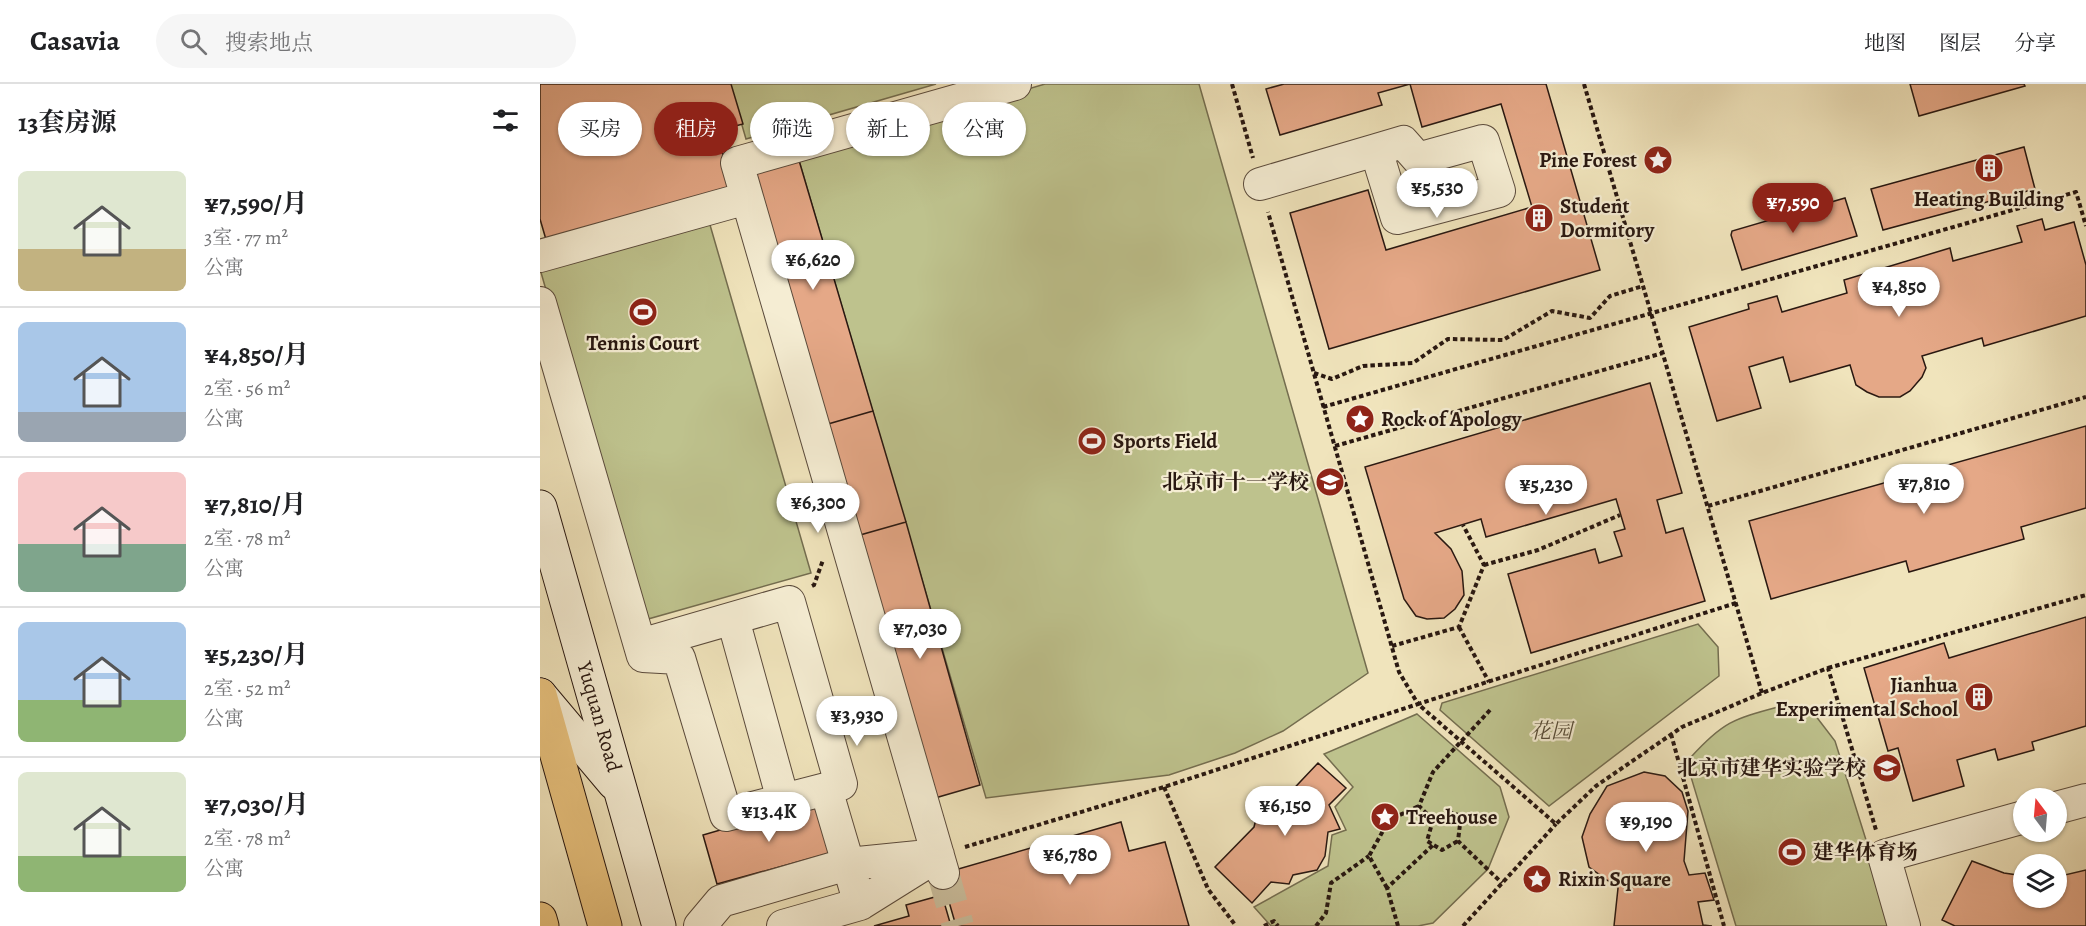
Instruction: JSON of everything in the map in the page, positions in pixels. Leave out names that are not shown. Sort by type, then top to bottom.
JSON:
[{"type":"main road","points":[[540,695],[605,926]]},
{"type":"main road","points":[[540,920],[542,926]]},
{"type":"street","points":[[940,864],[737,163],[1015,84]]},
{"type":"street","points":[[1260,184],[1376,150]]},
{"type":"street","points":[[540,256],[747,198]]},
{"type":"street","points":[[540,303],[643,656],[679,658],[726,815],[842,784],[789,602],[640,645]]},
{"type":"street","name":"Yuquan Road","points":[[540,507],[659,926]]},
{"type":"street","points":[[733,619],[783,800]]},
{"type":"street","points":[[540,695],[621,791]]},
{"type":"street","points":[[826,789],[860,904]]},
{"type":"street","points":[[2067,805],[2086,800]]},
{"type":"street","points":[[1904,926],[1884,856],[2013,820]]},
{"type":"street","points":[[700,926],[721,901],[848,864],[940,864]]},
{"type":"street","points":[[783,926],[860,904],[940,864]]},
{"type":"path","points":[[1232,84],[1399,672],[1418,704],[1556,824]]},
{"type":"path","points":[[1584,84],[1762,693]]},
{"type":"path","points":[[1323,407],[1652,315],[2076,192],[2086,225]]},
{"type":"path","points":[[1314,373],[1332,379],[1363,366],[1413,363],[1448,339],[1503,340],[1552,311],[1590,318],[1610,296],[1643,286]]},
{"type":"path","points":[[1335,446],[1663,353]]},
{"type":"path","points":[[1707,506],[2086,397]]},
{"type":"path","points":[[1484,565],[1538,550],[1620,515]]},
{"type":"path","points":[[1459,627],[1484,565],[1463,525]]},
{"type":"path","points":[[789,602],[814,585],[825,554]]},
{"type":"path","points":[[1463,926],[1556,824],[1596,786],[1682,727],[1828,668],[2086,595]]},
{"type":"path","points":[[940,864],[1164,787],[1736,603]]},
{"type":"path","points":[[1392,646],[1459,627]]},
{"type":"path","points":[[1459,627],[1489,681]]},
{"type":"path","points":[[1828,668],[1884,856]]},
{"type":"path","points":[[1316,926],[1326,913],[1331,883],[1369,856],[1389,820],[1419,806],[1433,772],[1490,710]]},
{"type":"path","points":[[1671,734],[1724,926]]},
{"type":"path","points":[[1164,787],[1208,889],[1236,926]]},
{"type":"path","points":[[1419,806],[1433,820]]},
{"type":"path","points":[[1433,820],[1452,813],[1461,816],[1458,841]]},
{"type":"path","points":[[1433,820],[1427,841],[1442,850],[1458,841]]},
{"type":"path","points":[[1458,841],[1502,883]]},
{"type":"path","points":[[1387,888],[1433,844]]},
{"type":"path","points":[[1369,856],[1387,888],[1398,926]]},
{"type":"path","points":[[1264,926],[1274,921],[1278,926]]},
{"type":"green space","points":[[730,84],[936,84],[874,102],[846,102],[846,110],[834,114],[834,102],[750,102],[750,138],[746,139],[738,112],[738,102],[735,102]]},
{"type":"green space","name":"Sports Field","points":[[1045,84],[1199,84],[1368,673],[1283,731],[1235,753],[1169,775],[986,798],[798,157],[834,156],[834,146],[846,143],[846,156],[930,156],[930,118],[942,114],[942,156],[1026,156],[1026,102],[984,102]]},
{"type":"green space","points":[[708,218],[811,573],[641,621],[540,269]]},
{"type":"green space","name":"花园","points":[[1698,624],[1718,647],[1719,676],[1549,806],[1440,710],[1442,703]]},
{"type":"green space","name":"建华体育场","points":[[1778,707],[1815,715],[1835,741],[1893,926],[1736,926],[1691,777],[1691,757],[1712,736],[1730,723]]},
{"type":"green space","points":[[1417,714],[1500,787],[1509,817],[1488,869],[1433,923],[1418,926],[1271,926],[1254,907],[1328,866],[1332,835],[1346,830],[1335,807],[1353,787],[1324,754]]},
{"type":"building","points":[[540,84],[731,84],[736,102],[654,102],[654,156],[723,156],[733,189],[547,243],[540,219]]},
{"type":"building","points":[[1284,84],[1410,84],[1378,93],[1382,105],[1280,135],[1266,89]]},
{"type":"building","name":"Student Dormitory","points":[[1410,84],[1546,84],[1600,270],[1329,349],[1290,213],[1368,190],[1386,250],[1532,207],[1501,104],[1422,127]]},
{"type":"building","points":[[1910,84],[2024,84],[2025,86],[1919,116]]},
{"type":"building","points":[[738,107],[743,124],[738,125]]},
{"type":"building","name":"Heating Building","points":[[2024,147],[2035,189],[1883,230],[1871,189]]},
{"type":"building","points":[[798,157],[873,411],[828,424],[753,171]]},
{"type":"building","points":[[1845,198],[1857,236],[1742,270],[1731,235],[1732,231]]},
{"type":"building","points":[[2042,219],[2045,230],[2074,222],[2086,265],[2086,316],[1984,346],[1982,338],[1922,356],[1926,368],[1922,377],[1910,391],[1900,397],[1879,397],[1856,385],[1850,365],[1790,382],[1783,357],[1749,367],[1761,408],[1717,421],[1689,327],[1749,309],[1748,304],[1777,296],[1782,312],[1847,293],[1844,280],[1950,248],[1953,261],[2022,242],[2017,226]]},
{"type":"building","points":[[1650,383],[1682,493],[1657,500],[1666,533],[1683,528],[1705,601],[1531,653],[1508,574],[1595,549],[1599,563],[1622,556],[1614,532],[1625,529],[1616,499],[1486,537],[1481,519],[1435,533],[1451,549],[1462,571],[1464,595],[1455,609],[1444,618],[1427,619],[1416,616],[1404,599],[1365,467]]},
{"type":"building","points":[[873,411],[906,522],[860,535],[828,424]]},
{"type":"building","points":[[2086,426],[2086,508],[2021,527],[2024,539],[1909,572],[1906,561],[1771,599],[1749,521]]},
{"type":"building","points":[[906,522],[980,785],[935,798],[860,535]]},
{"type":"building","name":"Jianhua Experimental School","points":[[2086,617],[2086,726],[2032,742],[2034,750],[1998,760],[1995,749],[1957,760],[1964,786],[1913,801],[1898,748],[1888,751],[1864,668],[1944,643],[1949,658]]},
{"type":"building","points":[[1318,763],[1346,788],[1329,805],[1340,829],[1328,832],[1325,856],[1317,870],[1293,875],[1289,884],[1271,882],[1252,903],[1215,867],[1254,827],[1259,807],[1282,801]]},
{"type":"building","points":[[1644,772],[1665,776],[1682,792],[1688,811],[1684,861],[1689,875],[1705,873],[1714,900],[1698,902],[1703,925],[1712,926],[1614,926],[1618,888],[1589,867],[1582,837],[1590,814],[1607,786]]},
{"type":"building","points":[[820,801],[834,852],[717,884],[703,835]]},
{"type":"building","points":[[1121,822],[1129,851],[1165,842],[1189,926],[956,926],[941,874]]},
{"type":"building","points":[[1972,861],[2013,874],[2013,908],[2067,908],[2067,874],[2086,870],[2086,926],[1955,926],[1942,920]]},
{"type":"building","points":[[942,895],[951,926],[874,926],[909,916],[906,905]]},
{"type":"tunnel","points":[[943,873],[958,926]]},
{"type":"place","name":"Pine Forest","points":[[1658,160]]},
{"type":"place","name":"Heating Building","points":[[1989,168]]},
{"type":"place","name":"Student Dormitory","points":[[1539,218]]},
{"type":"place","name":"Tennis Court","points":[[643,312]]},
{"type":"place","name":"Rock of Apology","points":[[1360,419]]},
{"type":"place","name":"Sports Field","points":[[1092,441]]},
{"type":"place","name":"北京市十一学校","points":[[1330,482]]},
{"type":"place","name":"Jianhua Experimental School","points":[[1979,697]]},
{"type":"place","name":"北京市建华实验学校","points":[[1887,768]]},
{"type":"place","name":"Treehouse","points":[[1385,817]]},
{"type":"place","name":"建华体育场","points":[[1792,852]]},
{"type":"place","name":"Rixin Square","points":[[1537,879]]}]
